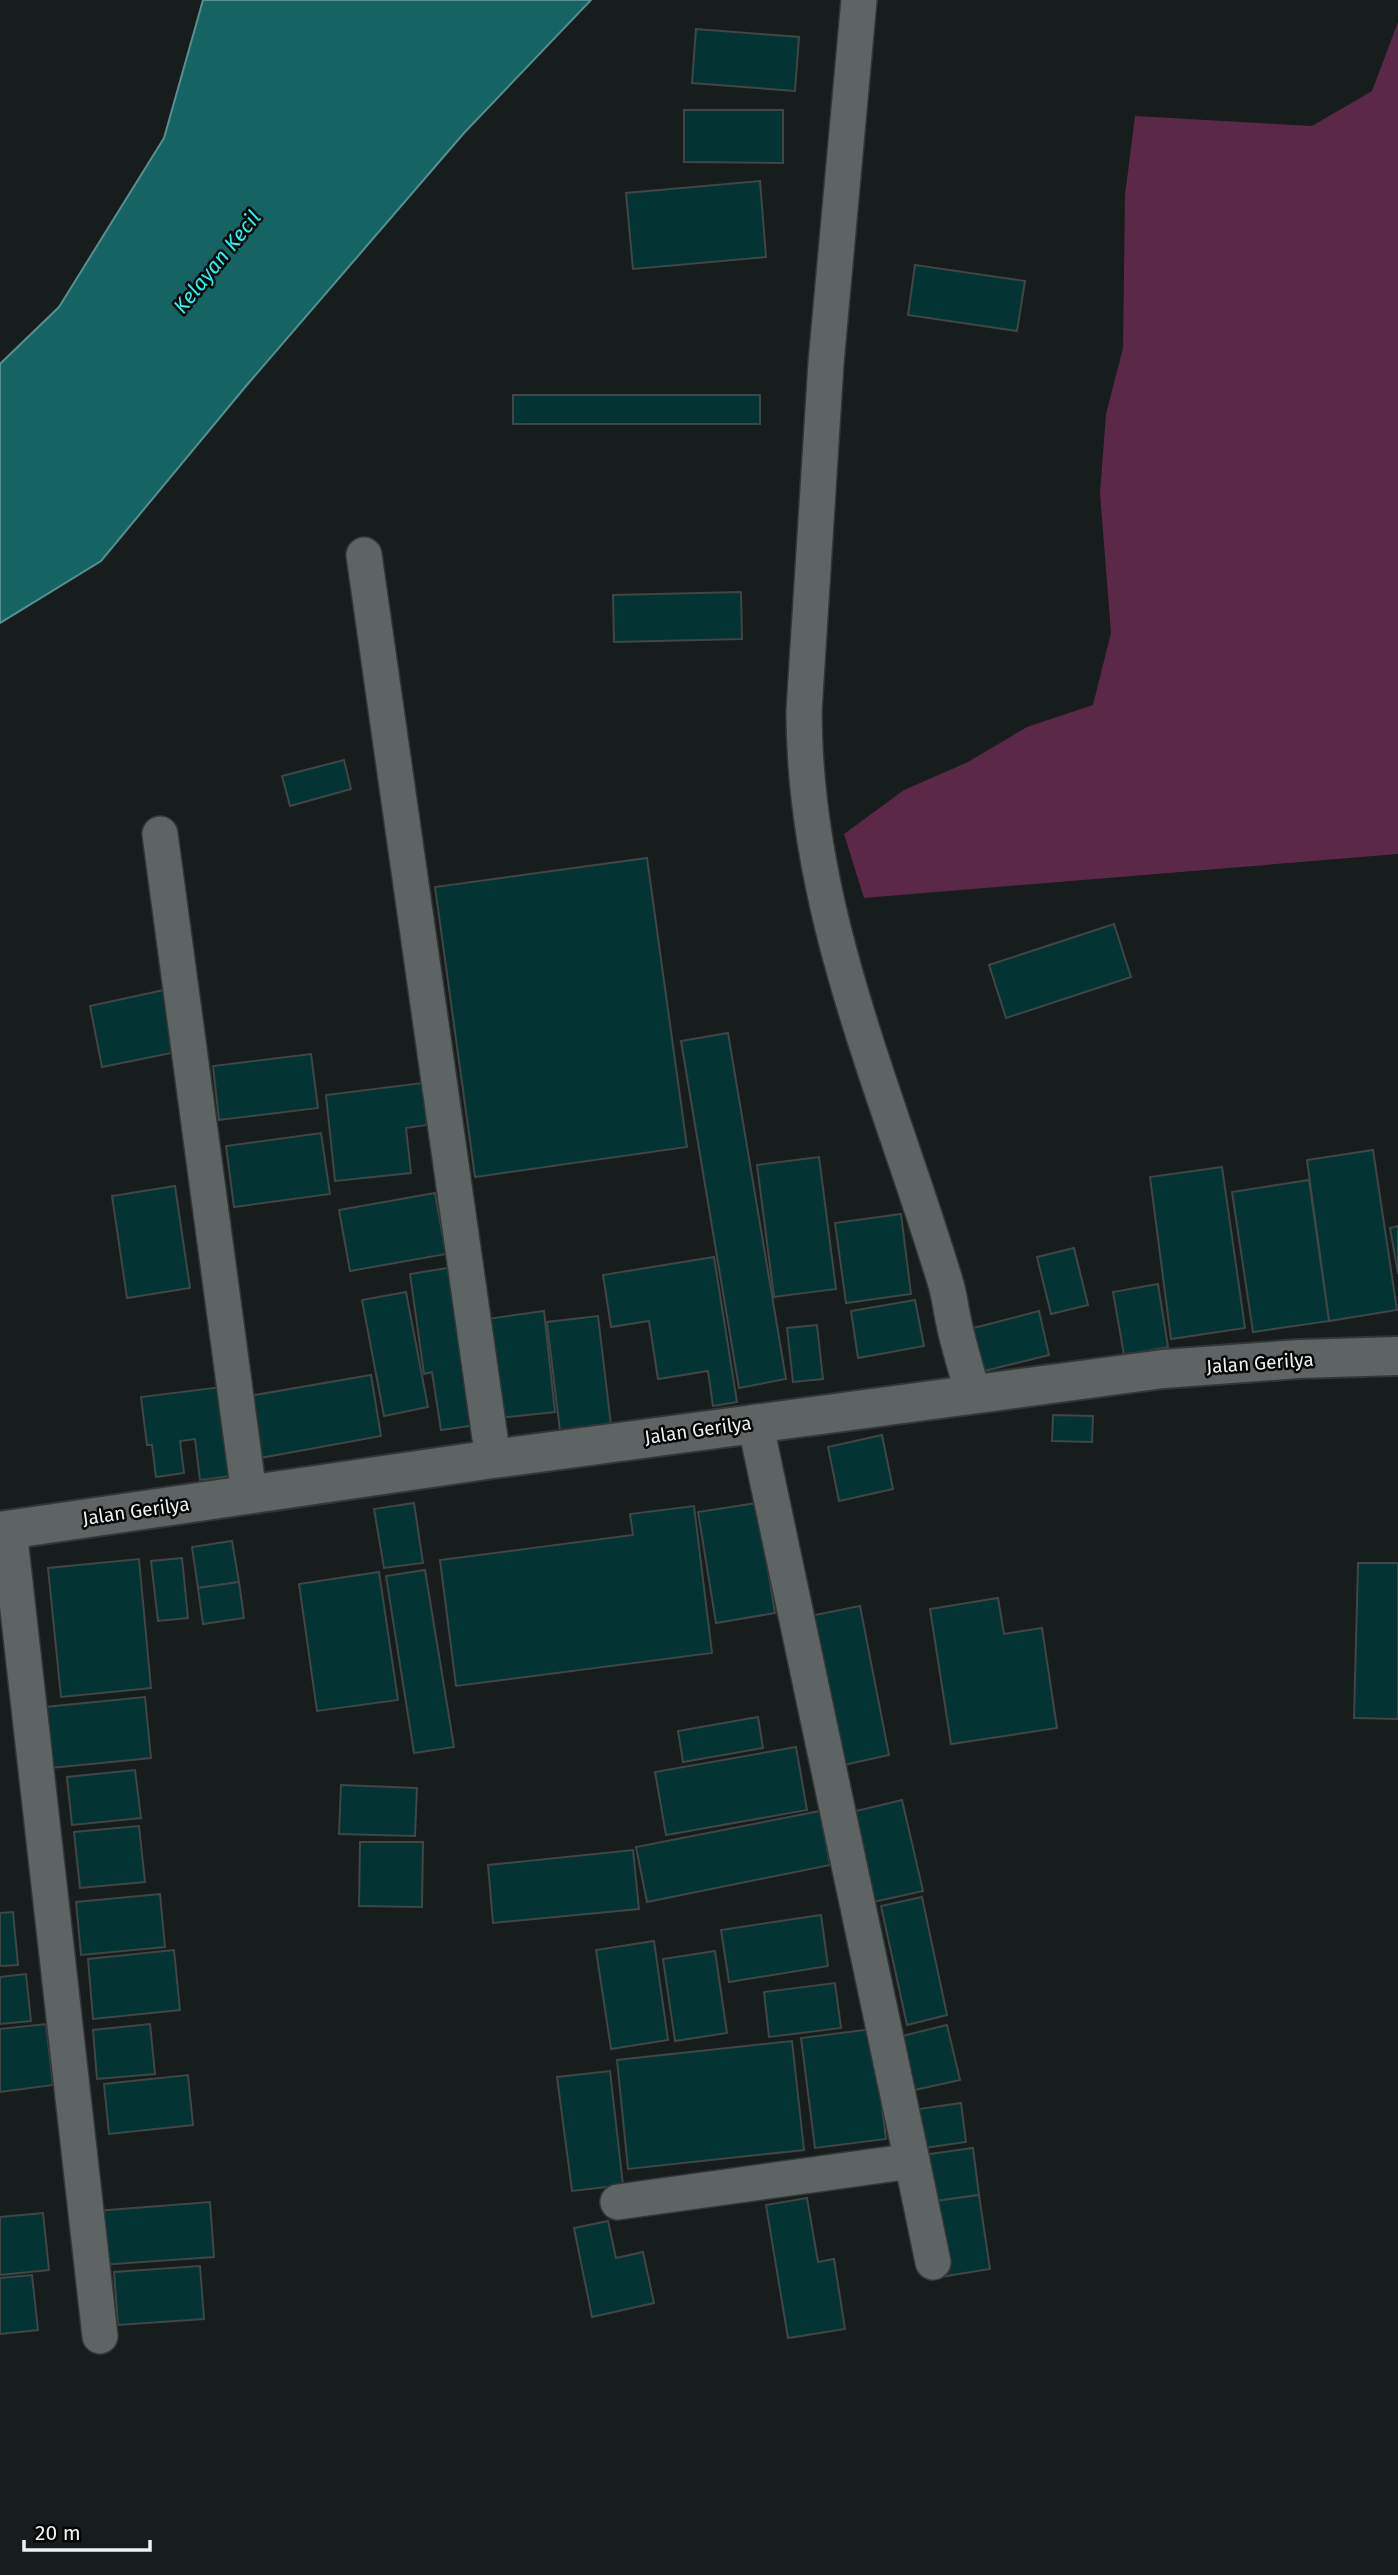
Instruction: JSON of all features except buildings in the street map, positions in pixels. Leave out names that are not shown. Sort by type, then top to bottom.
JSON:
[{"type":"street","points":[[859,0],[826,363],[804,711],[804,762],[815,850],[830,921],[890,1117],[946,1283],[973,1394]]},
{"type":"street","points":[[363,555],[493,1459]]},
{"type":"street","points":[[160,834],[249,1494]]},
{"type":"street","name":"Jalan Gerilya","points":[[5,1530],[755,1422],[1163,1369],[1300,1359],[1398,1356]]},
{"type":"street","points":[[755,1422],[933,2262]]},
{"type":"street","points":[[5,1530],[100,2336]]},
{"type":"street","points":[[618,2202],[912,2161]]},
{"type":"shaded area","points":[[1398,22],[1398,854],[864,898],[844,834],[904,790],[968,762],[1027,727],[1093,705],[1111,633],[1100,493],[1106,414],[1123,348],[1125,195],[1135,116],[1312,126],[1372,91]]},
{"type":"water","name":"Kelayan Kecil","points":[[203,0],[591,0],[464,133],[246,386],[101,561],[0,623],[0,364],[59,307],[164,138]]}]
